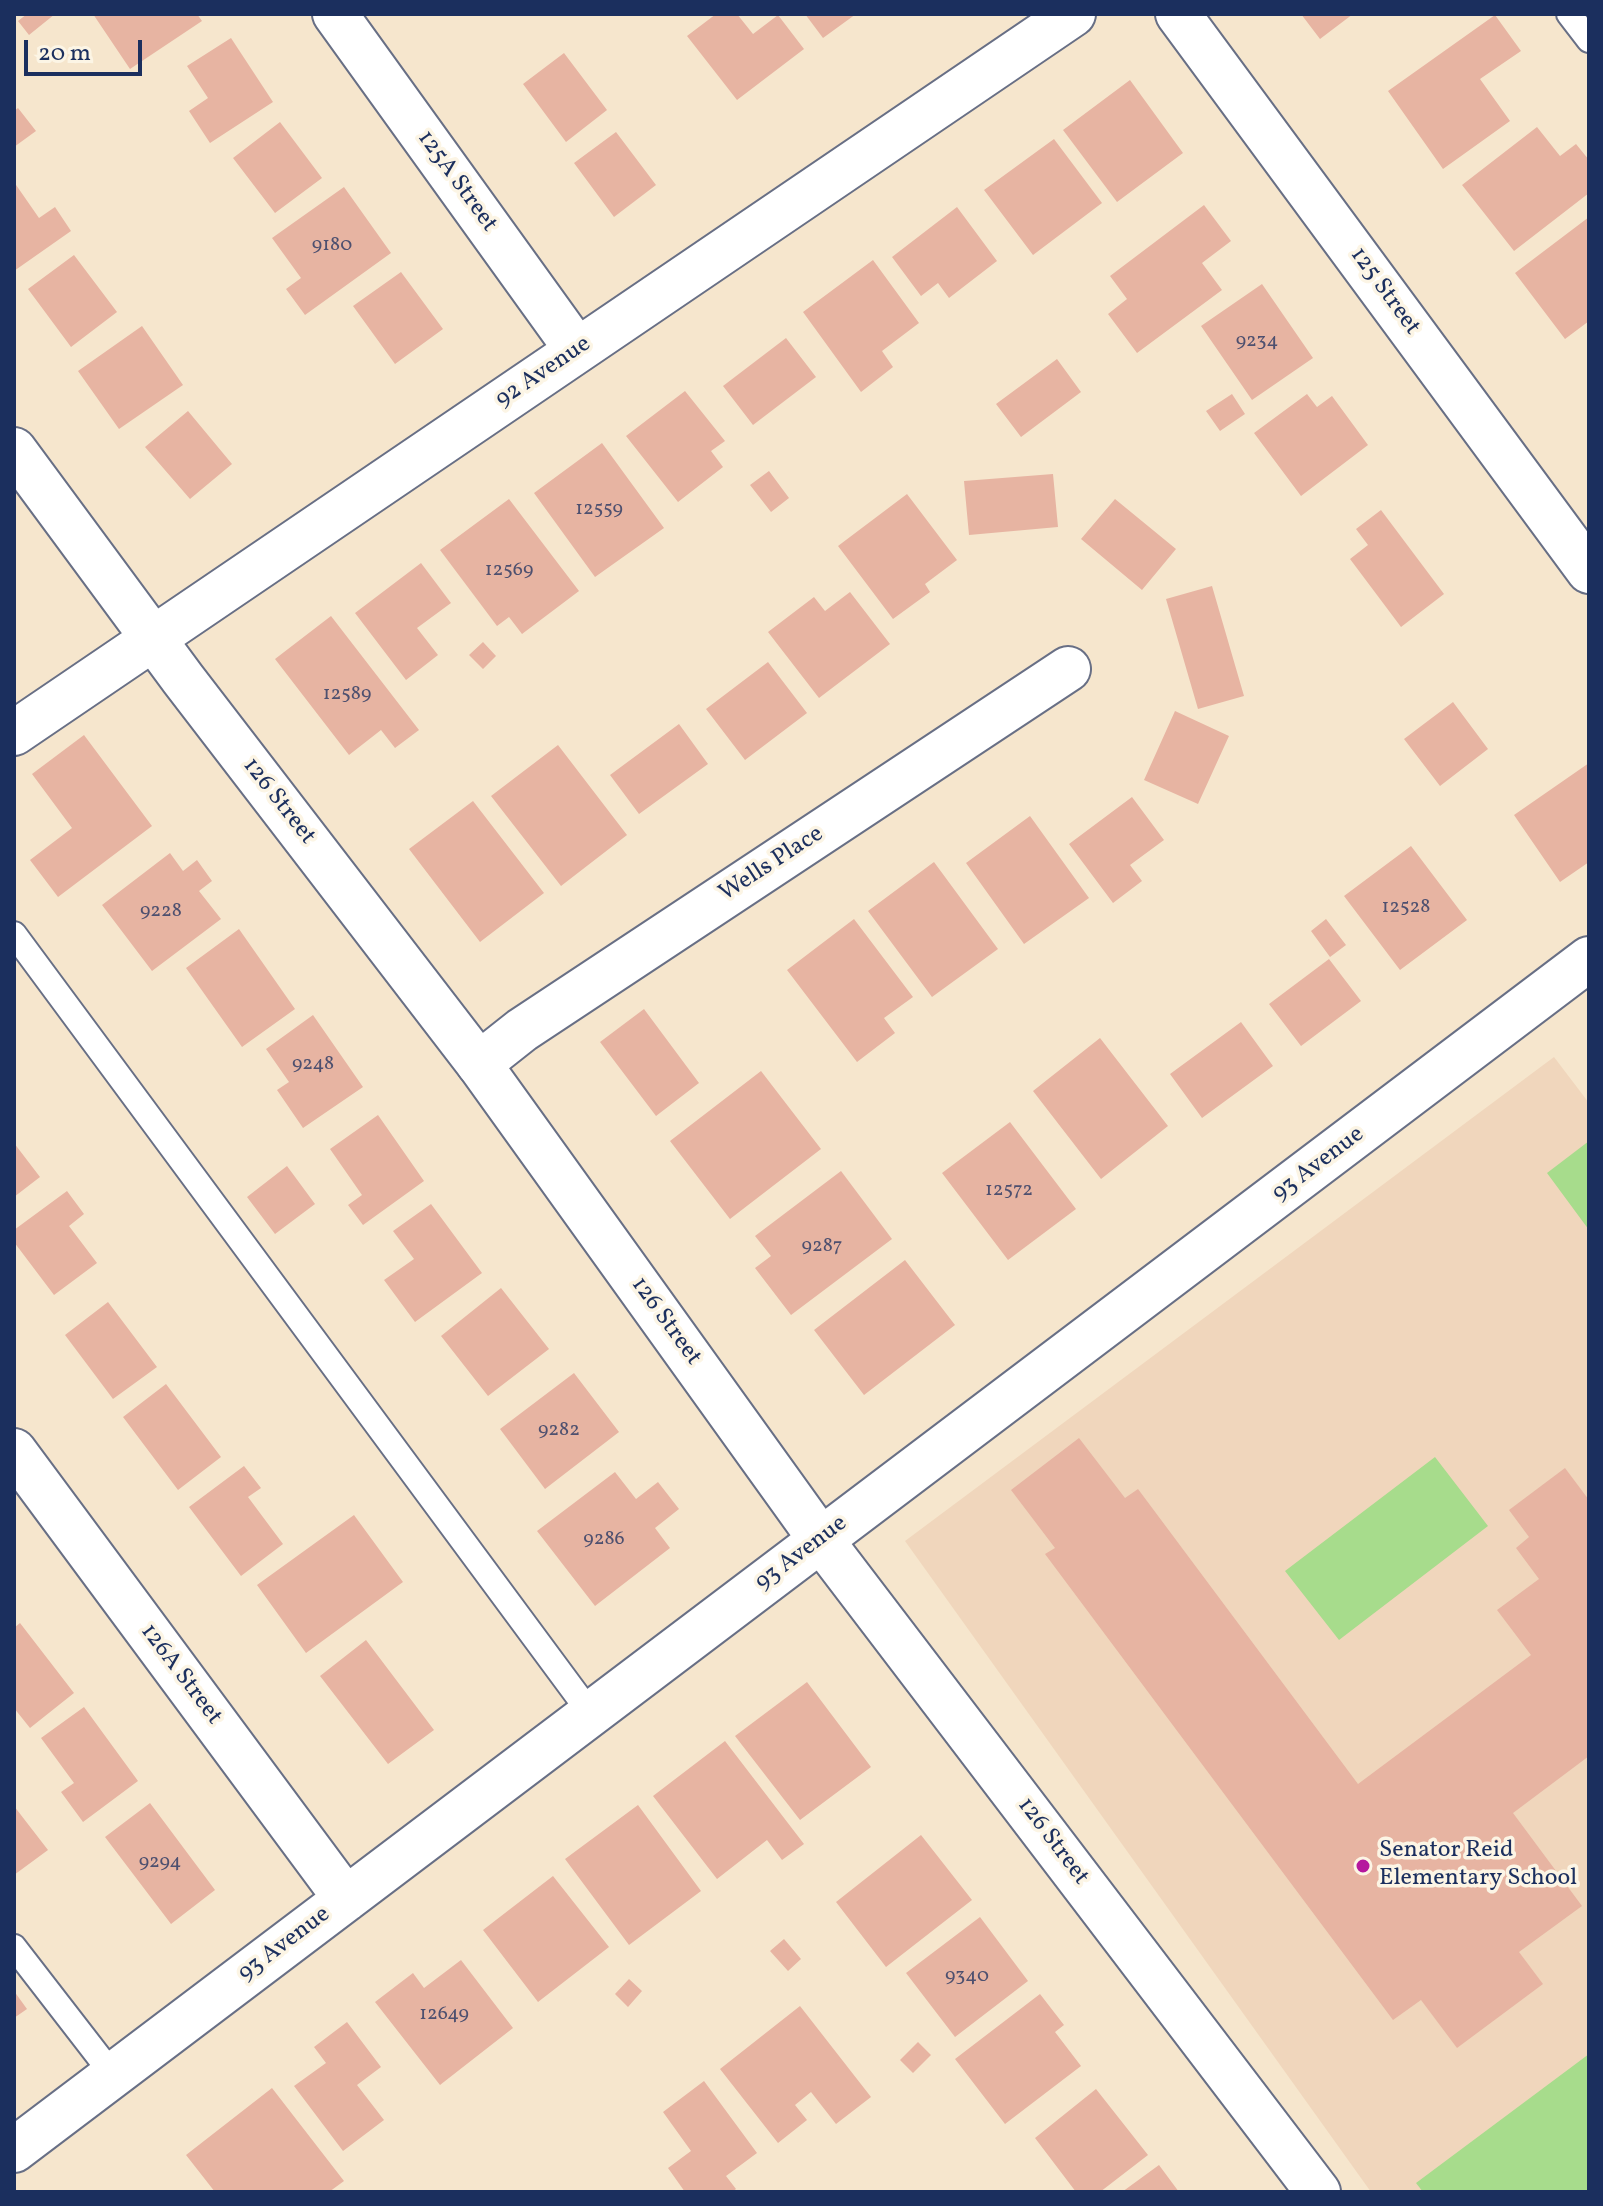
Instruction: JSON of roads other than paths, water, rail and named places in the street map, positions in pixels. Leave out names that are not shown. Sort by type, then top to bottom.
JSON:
[{"type":"street","name":"125A Street","points":[[335,14],[577,350]]},
{"type":"street","name":"92 Avenue","points":[[14,733],[1073,14]]},
{"type":"street","name":"125 Street","points":[[1178,14],[1589,571]]},
{"type":"street","name":"126 Street","points":[[14,450],[479,1064],[821,1540],[1318,2192]]},
{"type":"street","name":"Wells Place","points":[[479,1064],[522,1030],[1068,669]]},
{"type":"street","name":"93 Avenue","points":[[14,2150],[1589,959]]},
{"type":"street","name":"126A Street","points":[[14,1451],[346,1899]]},
{"type":"lane","points":[[1569,14],[1589,40]]},
{"type":"lane","points":[[14,934],[591,1714]]},
{"type":"lane","points":[[14,1947],[113,2075]]},
{"type":"place","name":"Senator Reid Elementary School","points":[[1363,1866]]}]
